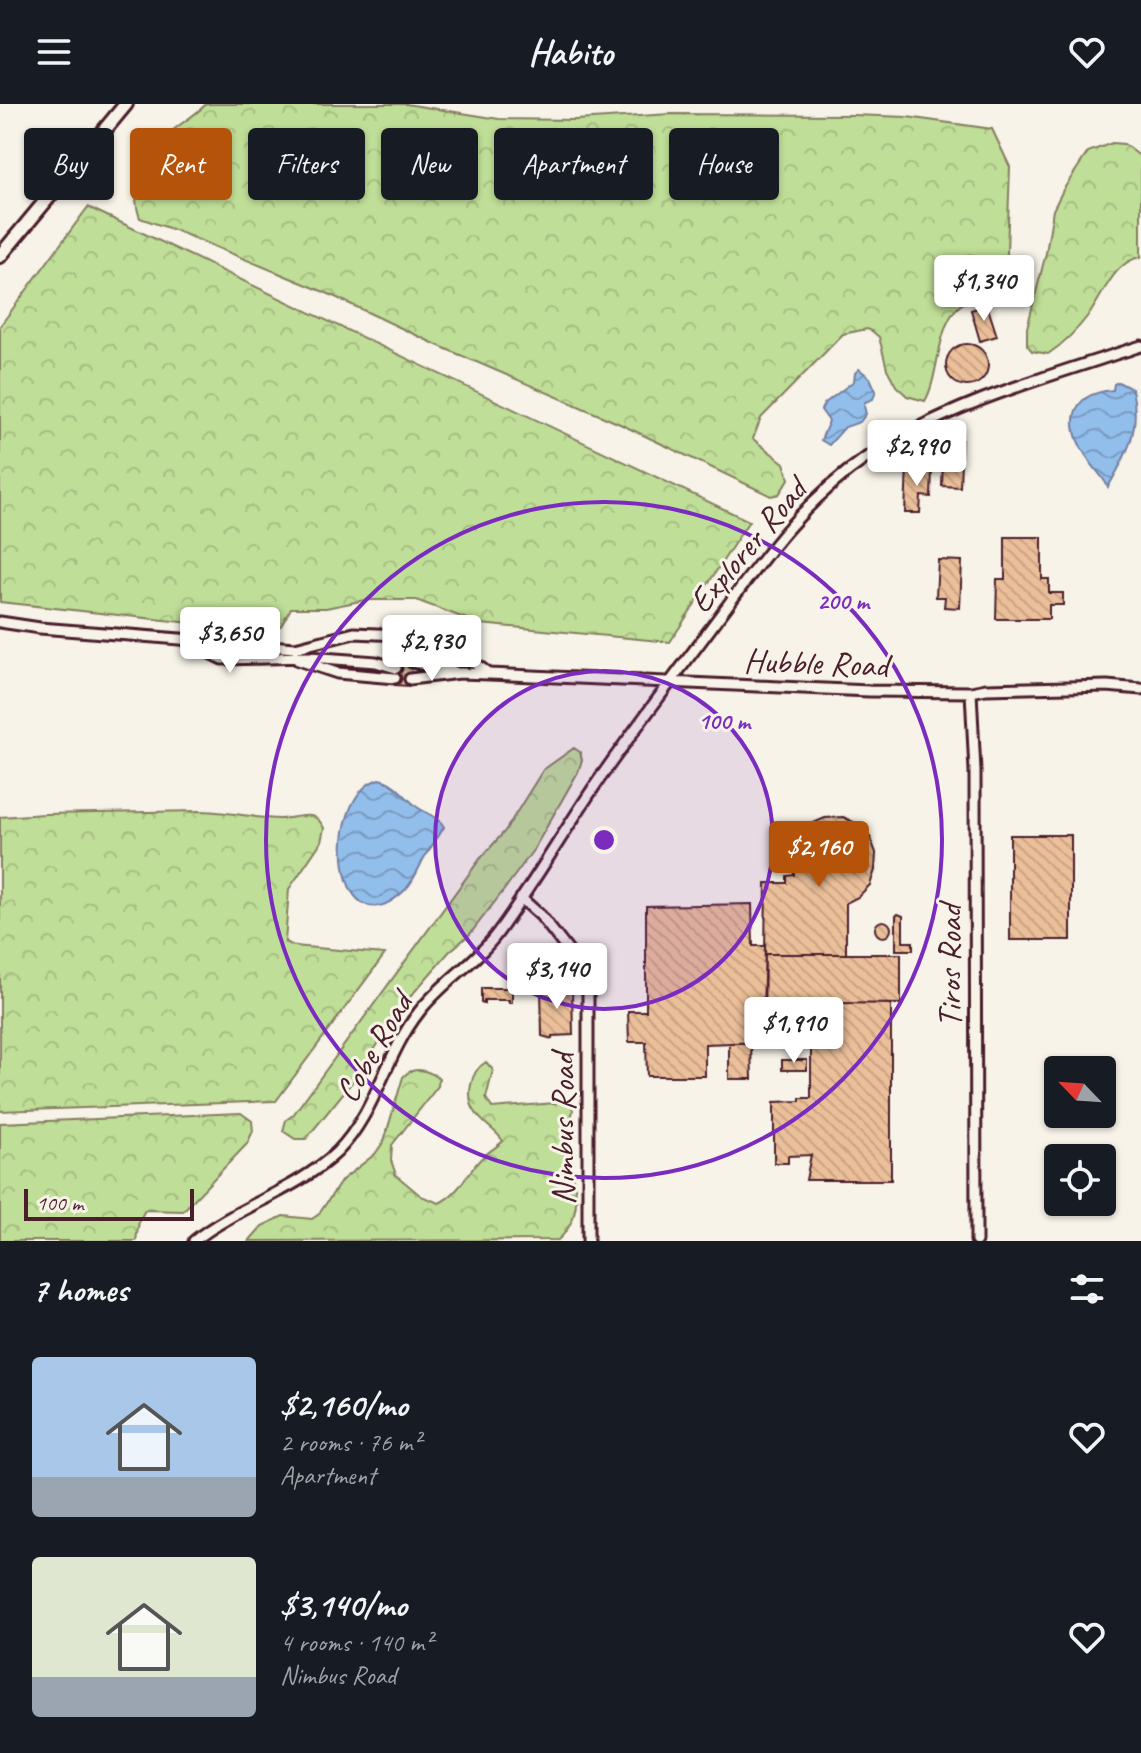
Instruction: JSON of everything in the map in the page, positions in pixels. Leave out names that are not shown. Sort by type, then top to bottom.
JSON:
[{"type":"main road","points":[[0,256],[126,104]]},
{"type":"street","name":"Explorer Road","points":[[671,683],[785,531],[836,480],[902,436],[940,418],[1141,346]]},
{"type":"street","points":[[0,622],[295,648],[354,633],[400,635],[449,645],[489,674]]},
{"type":"street","points":[[183,639],[222,659],[291,658],[376,662],[396,669],[337,673],[291,658]]},
{"type":"street","name":"Hubble Road","points":[[460,673],[443,669],[411,670],[460,673],[671,683],[869,691],[971,692],[1107,686],[1141,689]]},
{"type":"street","name":"Cobe Road","points":[[194,1241],[234,1212],[296,1181],[337,1151],[365,1114],[417,1014],[484,952],[595,786],[671,683]]},
{"type":"street","name":"Tiros Road","points":[[971,692],[975,771],[976,1241]]},
{"type":"street","name":"Nimbus Road","points":[[521,898],[541,916],[586,974],[588,1241]]},
{"type":"green space","points":[[206,104],[406,104],[499,119],[576,120],[671,114],[853,115],[907,117],[992,129],[1010,167],[1006,280],[999,296],[967,301],[949,319],[925,401],[907,396],[896,386],[887,369],[879,337],[872,331],[867,329],[843,334],[761,418],[753,439],[784,463],[789,479],[779,494],[771,496],[620,424],[437,345],[329,294],[140,218],[136,200],[232,200],[232,128],[176,128]]},
{"type":"green space","points":[[1112,143],[1124,144],[1141,157],[1141,257],[1117,271],[1085,319],[1060,345],[1048,354],[1032,351],[1027,345],[1027,328],[1046,253],[1053,210],[1088,152]]},
{"type":"green space","points":[[88,207],[749,521],[670,642],[480,624],[416,600],[365,600],[326,608],[291,608],[281,626],[264,631],[0,602],[0,326]]},
{"type":"green space","points":[[574,748],[580,752],[582,760],[578,772],[534,849],[504,890],[470,934],[449,952],[403,1005],[358,1075],[306,1139],[295,1139],[283,1131],[286,1120],[293,1115],[480,859],[505,831],[543,770]]},
{"type":"green space","points":[[198,811],[280,819],[307,816],[317,819],[324,828],[321,842],[289,889],[285,942],[294,946],[385,954],[276,1101],[0,1111],[0,817]]},
{"type":"green space","points":[[486,1062],[493,1070],[486,1098],[492,1108],[566,1100],[573,1109],[565,1159],[576,1191],[576,1207],[568,1229],[558,1240],[249,1241],[262,1226],[283,1216],[312,1219],[319,1214],[342,1180],[375,1154],[384,1141],[403,1077],[416,1070],[439,1078],[438,1086],[392,1145],[391,1160],[396,1175],[421,1196],[439,1203],[446,1199],[481,1159],[503,1141],[479,1117],[471,1100],[473,1078]]},
{"type":"green space","points":[[241,1113],[252,1121],[253,1131],[247,1144],[183,1211],[145,1210],[139,1221],[136,1241],[0,1241],[0,1123]]},
{"type":"water","points":[[859,369],[870,378],[876,391],[873,399],[865,402],[866,414],[860,422],[845,427],[829,445],[821,440],[829,421],[821,410],[824,404],[854,381]]},
{"type":"water","points":[[1118,382],[1132,389],[1134,428],[1127,451],[1108,487],[1076,436],[1075,414],[1086,398],[1113,390]]},
{"type":"water","points":[[379,779],[395,787],[444,827],[409,886],[382,905],[364,904],[351,889],[344,867],[343,840],[348,814],[360,792]]},
{"type":"building","points":[[987,305],[997,336],[980,341],[971,310]]},
{"type":"building","points":[[967,344],[982,350],[988,365],[982,380],[967,386],[952,380],[946,365],[952,350]]},
{"type":"building","points":[[944,433],[962,433],[960,487],[942,486]]},
{"type":"building","points":[[907,467],[932,468],[931,497],[921,496],[920,513],[905,513]]},
{"type":"building","points":[[1005,537],[1042,537],[1042,579],[1049,579],[1049,593],[1063,593],[1063,605],[1049,605],[1049,619],[996,619],[997,579],[1005,579]]},
{"type":"building","points":[[938,560],[962,561],[960,608],[944,607],[945,597],[936,597]]},
{"type":"building","points":[[397,653],[412,654],[409,686],[395,685]]},
{"type":"building","points":[[843,817],[858,824],[870,837],[876,853],[870,885],[846,903],[846,954],[765,954],[766,883],[787,883],[787,876],[794,875],[792,852],[798,837],[811,824],[825,818]]},
{"type":"building","points":[[1010,835],[1071,835],[1071,940],[1010,940]]},
{"type":"building","points":[[752,904],[753,946],[765,946],[762,1042],[705,1044],[705,1076],[647,1076],[646,1042],[629,1042],[628,1011],[646,1011],[646,906]]},
{"type":"building","points":[[898,914],[903,916],[903,942],[913,942],[913,950],[896,950]]},
{"type":"building","points":[[883,921],[891,929],[883,937],[875,929]]},
{"type":"building","points":[[765,954],[901,954],[901,1004],[785,1002],[782,1023],[764,1023]]},
{"type":"building","points":[[548,984],[552,987],[572,987],[573,1035],[552,1036],[552,1039],[542,1036],[541,987],[548,987]]},
{"type":"building","points":[[481,988],[512,988],[512,1003],[509,1000],[484,1000],[484,1004],[481,1003]]},
{"type":"building","points":[[785,1002],[891,1004],[891,1180],[806,1180],[811,1155],[788,1156],[788,1163],[774,1163],[774,1102],[811,1098],[811,1039],[784,1039]]},
{"type":"building","points":[[729,1043],[751,1043],[752,1079],[729,1079]]},
{"type":"building","points":[[782,1060],[807,1060],[807,1070],[782,1070]]},
{"type":"tunnel","points":[[397,661],[412,662]]},
{"type":"tunnel","points":[[396,668],[411,669]]}]
